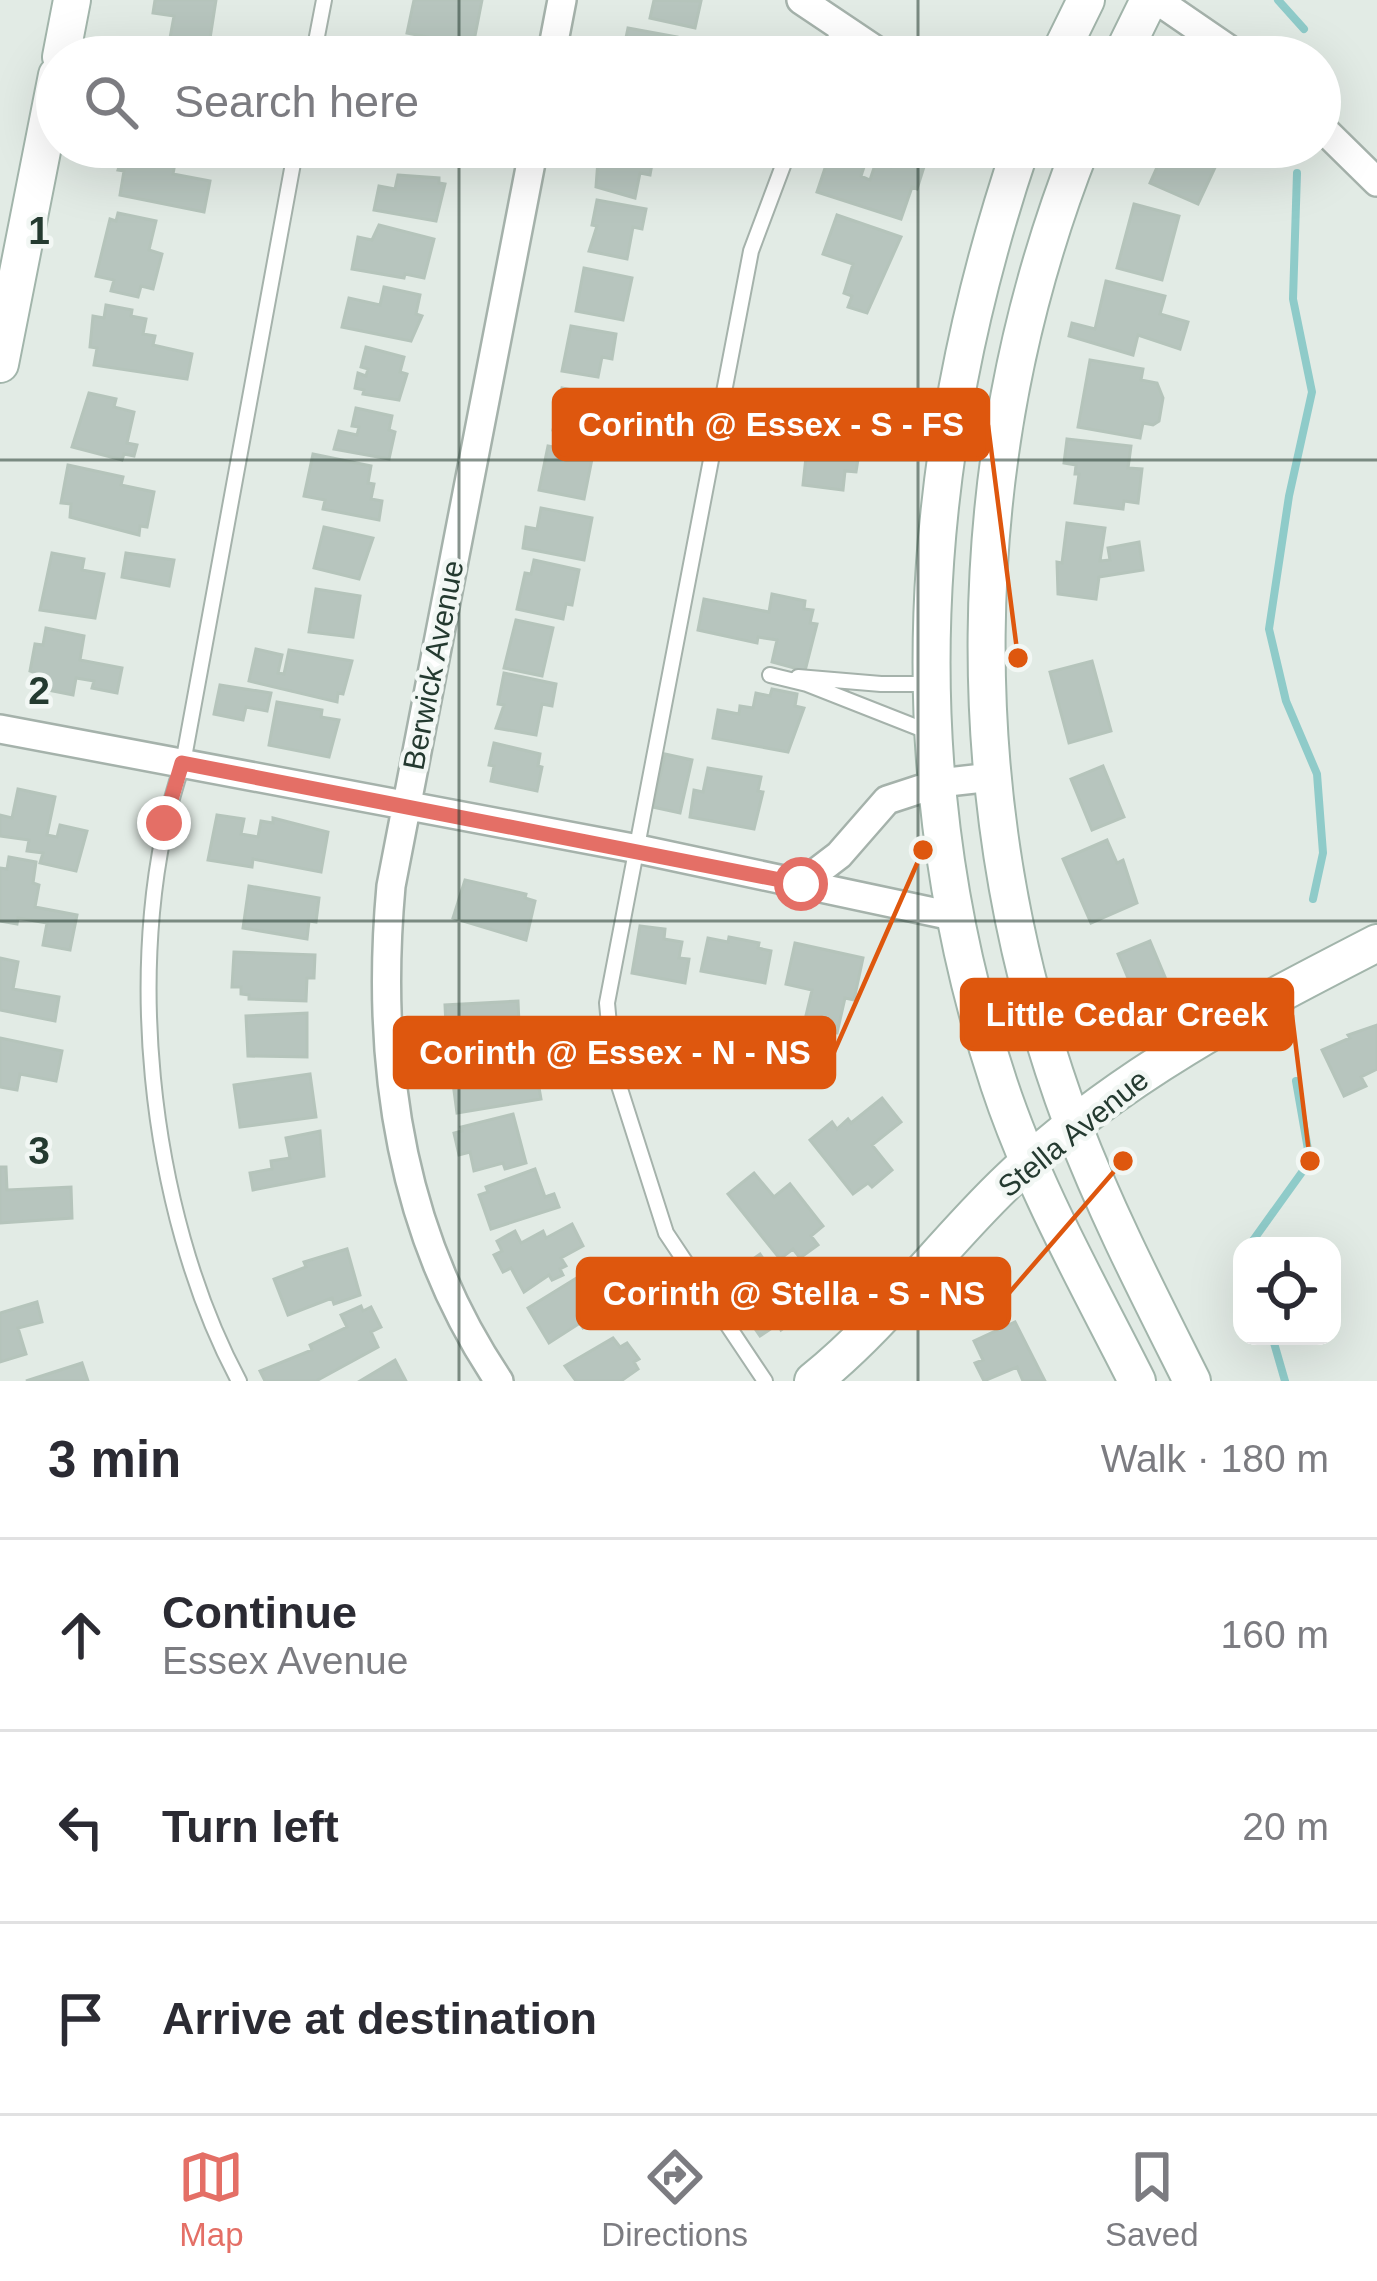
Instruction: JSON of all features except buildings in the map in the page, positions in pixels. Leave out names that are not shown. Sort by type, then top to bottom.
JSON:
[{"type":"main road","points":[[65,36],[72,0]]},
{"type":"main road","points":[[1068,36],[1086,0]]},
{"type":"main road","points":[[1133,36],[1153,0]]},
{"type":"main road","points":[[0,364],[39,168]]},
{"type":"main road","points":[[1014,168],[988,249],[950,414],[934,546],[933,733],[957,917],[975,1005],[1000,1088],[1029,1162],[1137,1381]]},
{"type":"main road","points":[[1066,168],[1030,298],[989,520],[985,681],[992,777],[1011,904],[1041,1026],[1073,1125],[1122,1243],[1192,1381]]},
{"type":"main road","name":"Stella Avenue","points":[[813,1381],[873,1329],[1029,1162],[1073,1125],[1201,1035],[1377,944]]},
{"type":"street","points":[[555,36],[562,0]]},
{"type":"street","points":[[801,0],[854,36]]},
{"type":"street","points":[[1153,0],[1208,36]]},
{"type":"street","points":[[1341,147],[1377,182]]},
{"type":"street","name":"Berwick Avenue","points":[[500,1381],[448,1291],[422,1228],[395,1116],[384,1023],[384,958],[391,886],[529,168]]},
{"type":"street","points":[[0,729],[638,849],[957,917]]},
{"type":"street","points":[[801,884],[838,855],[887,800],[939,783],[992,777]]},
{"type":"lane","points":[[317,36],[324,0]]},
{"type":"lane","points":[[836,36],[840,27]]},
{"type":"lane","points":[[239,1381],[208,1318],[177,1209],[147,997],[164,823],[182,763],[292,168]]},
{"type":"lane","points":[[765,1381],[665,1233],[613,1067],[607,1003],[751,251],[782,168]]},
{"type":"lane","points":[[931,684],[770,675],[807,684],[933,733]]},
{"type":"waterway","points":[[1278,0],[1304,29]]},
{"type":"waterway","points":[[1297,173],[1293,299],[1312,392],[1289,496],[1269,629],[1286,701],[1317,774],[1323,853],[1313,899]]},
{"type":"waterway","points":[[1255,1237],[1310,1161],[1296,1081]]},
{"type":"waterway","points":[[1275,1345],[1285,1381]]},
{"type":"place","name":"Corinth @ Essex - S - FS","points":[[1018,658]]},
{"type":"place","name":"Corinth @ Essex - N - NS","points":[[923,850]]},
{"type":"place","name":"Corinth @ Stella - S - NS","points":[[1123,1161]]},
{"type":"place","name":"Little Cedar Creek","points":[[1310,1161]]},
{"type":"route","points":[[164,823],[182,763],[801,884]]}]
